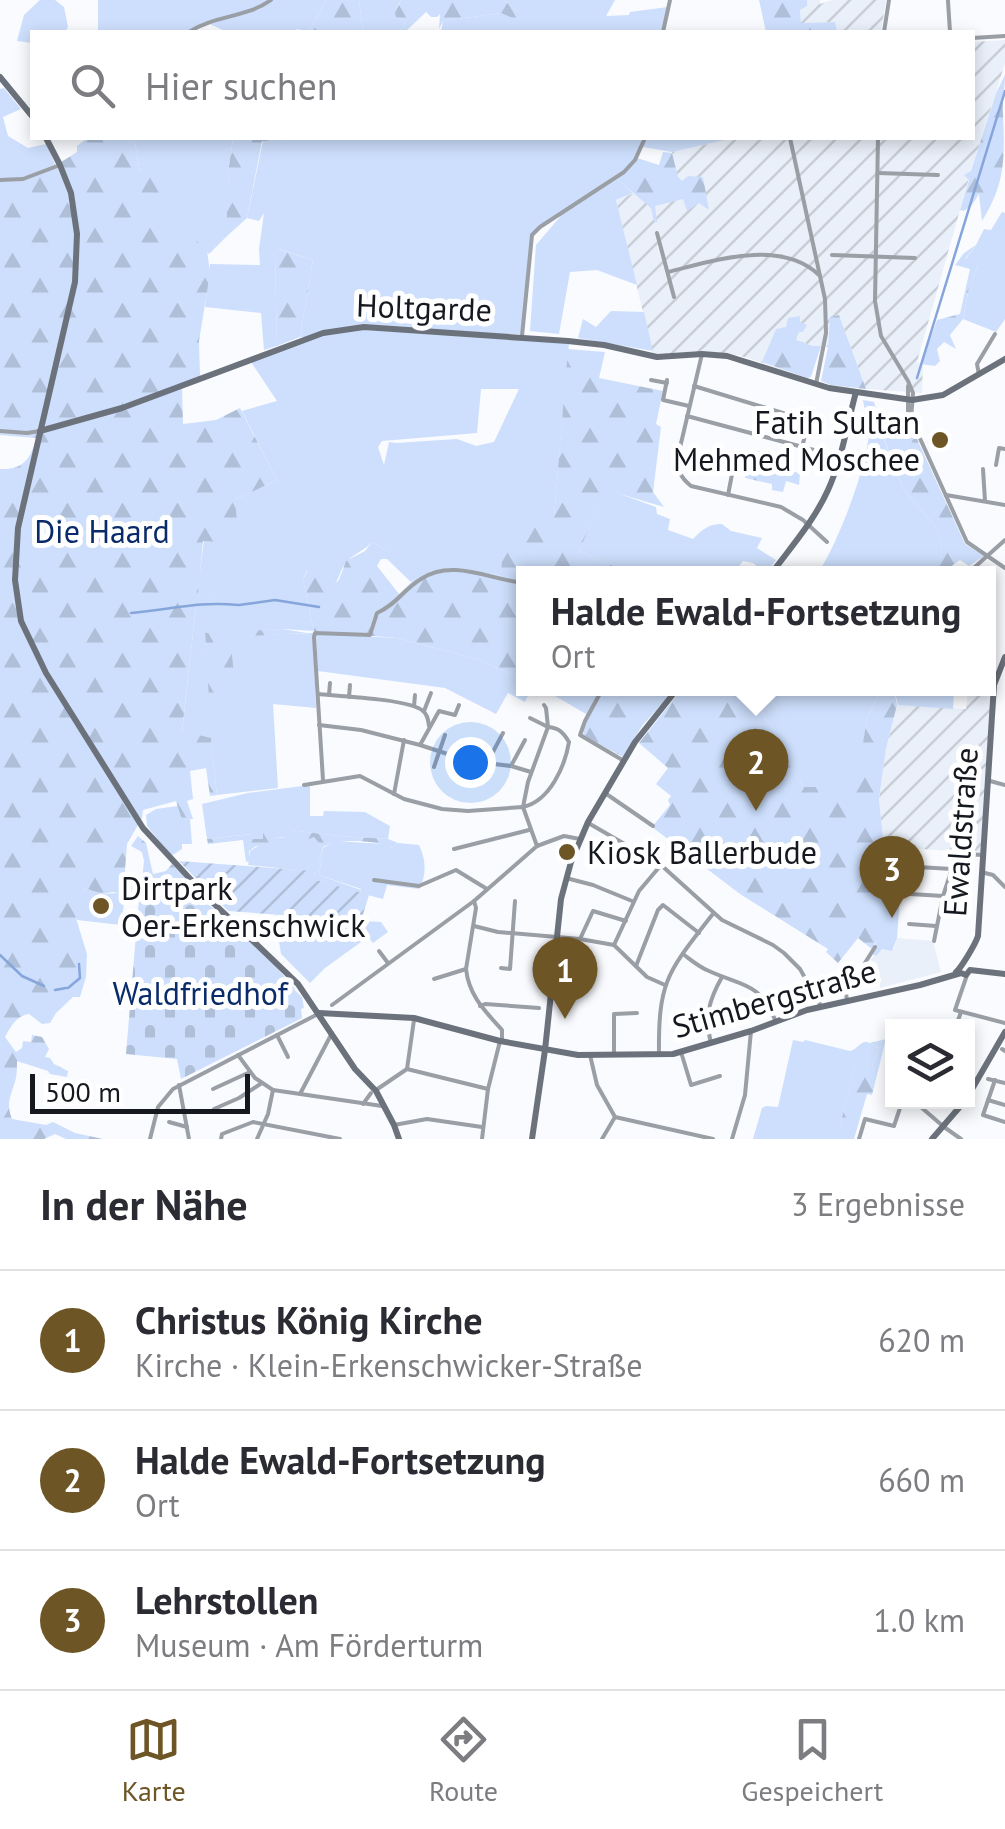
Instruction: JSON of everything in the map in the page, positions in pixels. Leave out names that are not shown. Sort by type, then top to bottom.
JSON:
[{"type":"street","points":[[192,30],[204,22],[252,10],[272,0]]},
{"type":"street","points":[[663,30],[670,0]]},
{"type":"street","points":[[884,30],[890,0]]},
{"type":"street","points":[[948,1],[950,30]]},
{"type":"street","points":[[975,38],[1005,36]]},
{"type":"street","points":[[0,76],[30,114]]},
{"type":"street","points":[[47,140],[71,193],[77,234],[75,282],[18,528],[15,580],[18,611],[28,640],[124,800],[156,844],[298,984],[385,1106],[398,1139]]},
{"type":"street","points":[[522,336],[532,235],[624,172],[644,140]]},
{"type":"street","points":[[790,140],[826,316],[816,384]]},
{"type":"street","points":[[878,140],[874,257],[877,319],[882,336],[908,381],[912,420],[967,542],[1005,568]]},
{"type":"street","points":[[0,180],[22,178],[60,164]]},
{"type":"street","points":[[877,172],[938,176]]},
{"type":"street","points":[[657,234],[674,296]]},
{"type":"street","points":[[668,272],[754,255],[798,261],[820,275]]},
{"type":"street","points":[[832,255],[915,258]]},
{"type":"street","name":"Holtgarde","points":[[0,432],[40,431],[122,408],[338,330],[380,326],[604,345],[657,357],[702,354],[743,360],[816,384],[909,399]]},
{"type":"street","points":[[978,375],[977,364],[995,334]]},
{"type":"street","points":[[702,354],[678,456],[680,474],[691,486],[781,507],[827,542]]},
{"type":"street","points":[[909,399],[943,395],[1005,360]]},
{"type":"street","points":[[651,380],[667,382],[663,400],[689,406]]},
{"type":"street","points":[[694,386],[813,422],[802,447]]},
{"type":"street","points":[[777,566],[829,488],[858,392]]},
{"type":"street","points":[[854,407],[862,398],[877,396]]},
{"type":"street","points":[[687,416],[840,457]]},
{"type":"street","points":[[996,465],[999,448],[1005,448]]},
{"type":"street","points":[[698,455],[734,464],[728,495]]},
{"type":"street","points":[[983,469],[985,501]]},
{"type":"street","points":[[946,496],[1005,505]]},
{"type":"street","points":[[976,566],[1005,540]]},
{"type":"street","points":[[323,780],[316,633],[370,635],[377,613],[392,606],[411,586],[430,574],[464,570],[516,581]]},
{"type":"street","name":"Ewaldstraße","points":[[1001,676],[1005,656]]},
{"type":"street","points":[[329,695],[330,683]]},
{"type":"street","points":[[349,697],[350,684]]},
{"type":"street","points":[[399,702],[400,692]]},
{"type":"street","points":[[424,712],[432,693]]},
{"type":"street","points":[[318,694],[414,706],[424,712],[430,726]]},
{"type":"street","points":[[414,706],[415,694]]},
{"type":"street","points":[[599,696],[580,736],[624,761]]},
{"type":"street","points":[[532,1139],[566,878],[580,839],[605,792],[649,722],[671,696]]},
{"type":"street","name":"Ewaldstraße","points":[[965,970],[978,936],[993,696]]},
{"type":"street","points":[[420,745],[442,702]]},
{"type":"street","points":[[439,711],[454,715],[459,704]]},
{"type":"street","points":[[537,846],[524,808],[531,772],[548,728],[544,705]]},
{"type":"street","points":[[304,785],[360,776],[414,802],[447,810],[524,808],[545,793],[559,773],[568,742],[563,732],[530,718]]},
{"type":"street","points":[[319,725],[361,730],[470,761],[531,772]]},
{"type":"street","points":[[487,763],[503,733]]},
{"type":"street","points":[[434,767],[445,735]]},
{"type":"street","points":[[394,794],[404,740]]},
{"type":"street","points":[[511,766],[525,740]]},
{"type":"street","points":[[462,782],[478,743]]},
{"type":"street","points":[[988,781],[1005,784]]},
{"type":"street","points":[[605,792],[653,826]]},
{"type":"street","points":[[588,822],[661,866],[732,926],[773,944],[800,969],[821,1006]]},
{"type":"street","points":[[454,848],[530,830]]},
{"type":"street","points":[[300,1094],[330,1030],[333,1009],[388,963],[474,901],[537,846],[564,836],[580,839]]},
{"type":"street","points":[[934,940],[943,896],[958,854],[984,855]]},
{"type":"street","points":[[893,858],[892,866],[952,869]]},
{"type":"street","points":[[615,946],[634,901],[661,866]]},
{"type":"street","points":[[899,880],[900,866]]},
{"type":"street","points":[[374,880],[418,886],[456,870],[487,889]]},
{"type":"street","points":[[983,873],[993,875],[1005,887]]},
{"type":"street","points":[[566,878],[634,901]]},
{"type":"street","points":[[915,896],[943,896]]},
{"type":"street","points":[[474,901],[466,970],[475,1000],[502,1030],[488,1088],[482,1139]]},
{"type":"street","points":[[501,968],[510,969],[515,901]]},
{"type":"street","points":[[636,966],[663,905],[699,932]]},
{"type":"street","points":[[580,939],[592,911],[626,921]]},
{"type":"street","points":[[659,1054],[658,1012],[664,985],[673,965],[714,914]]},
{"type":"street","points":[[914,923],[936,926]]},
{"type":"street","points":[[474,926],[615,946],[648,977],[664,985]]},
{"type":"street","points":[[846,1001],[846,993],[875,947]]},
{"type":"street","points":[[379,950],[388,963]]},
{"type":"street","points":[[682,953],[704,969],[743,983],[758,993],[776,1022]]},
{"type":"street","points":[[434,979],[466,970]]},
{"type":"street","points":[[965,970],[955,1010],[1005,1023]]},
{"type":"street","name":"Stimbergstraße","points":[[319,1013],[333,1009],[414,1018],[545,1050],[590,1055],[659,1054],[682,1052],[821,1006],[920,985],[965,970],[1005,973]]},
{"type":"street","points":[[711,1043],[706,1016],[722,976]]},
{"type":"street","points":[[480,1006],[540,1008]]},
{"type":"street","points":[[958,1019],[961,1011]]},
{"type":"street","points":[[150,1139],[161,1101],[179,1085],[319,1013]]},
{"type":"street","points":[[614,1055],[614,1014],[637,1013]]},
{"type":"street","points":[[363,1104],[407,1069],[414,1018]]},
{"type":"street","points":[[732,1139],[745,1094],[751,1031]]},
{"type":"street","points":[[975,1084],[1005,1032]]},
{"type":"street","points":[[277,1035],[288,1057]]},
{"type":"street","points":[[682,1052],[691,1085],[720,1076]]},
{"type":"street","points":[[238,1055],[250,1072],[273,1090],[385,1106]]},
{"type":"street","points":[[590,1055],[596,1085],[616,1117],[710,1139]]},
{"type":"street","points":[[407,1069],[488,1088]]},
{"type":"street","points":[[213,1089],[250,1072]]},
{"type":"street","points":[[988,1079],[1005,1083]]},
{"type":"street","points":[[995,1080],[983,1115],[1005,1122]]},
{"type":"street","points":[[214,1108],[262,1083]]},
{"type":"street","points":[[179,1085],[189,1139]]},
{"type":"street","points":[[257,1139],[273,1090]]},
{"type":"street","points":[[988,1100],[1005,1105]]},
{"type":"street","points":[[859,1139],[865,1119],[894,1126],[900,1109]]},
{"type":"street","points":[[923,1109],[961,1139]]},
{"type":"street","points":[[932,1139],[958,1109]]},
{"type":"street","points":[[602,1139],[616,1117]]},
{"type":"street","points":[[394,1125],[426,1119],[482,1126]]},
{"type":"street","points":[[170,1122],[187,1127]]},
{"type":"street","points":[[221,1139],[222,1134],[252,1122],[340,1139]]},
{"type":"street","points":[[239,1139],[241,1128]]},
{"type":"shaded area","points":[[807,0],[820,0],[820,4],[832,0],[886,0],[881,30],[836,30],[834,22],[801,23],[800,10],[807,6]]},
{"type":"shaded area","points":[[1005,40],[1005,63],[917,362],[923,365],[922,393],[866,389],[839,315],[830,317],[828,347],[795,340],[799,331],[786,327],[762,362],[793,373],[738,355],[653,354],[616,200],[677,177],[672,152],[725,140],[975,140],[975,42]]},
{"type":"shaded area","points":[[967,696],[992,696],[981,855],[884,847],[879,799],[897,705],[966,709]]},
{"type":"shaded area","points":[[897,938],[933,941],[941,972],[880,988],[877,963],[870,960],[882,949],[894,949]]},
{"type":"green space","points":[[40,0],[55,0],[64,7],[68,27],[30,30],[30,43],[17,41],[24,15]]},
{"type":"green space","points":[[98,0],[327,0],[309,30],[223,30],[205,22],[192,30],[98,30]]},
{"type":"green space","points":[[327,0],[359,0],[363,30],[309,30]]},
{"type":"green space","points":[[359,0],[401,0],[396,17],[406,23],[401,30],[363,30]]},
{"type":"green space","points":[[401,0],[503,0],[520,13],[518,20],[501,13],[443,21],[439,29],[440,14],[431,17],[426,12],[407,30],[401,30],[406,23],[395,13]]},
{"type":"green space","points":[[503,0],[615,0],[606,16],[668,7],[663,30],[441,30],[443,21],[520,13]]},
{"type":"green space","points":[[759,0],[807,0],[807,6],[800,10],[801,23],[835,22],[837,30],[766,30]]},
{"type":"green space","points":[[1005,75],[1002,171],[982,221],[979,194],[972,205],[960,210],[969,180],[964,175],[971,171]]},
{"type":"green space","points":[[4,88],[21,109],[3,117],[8,136],[28,148],[46,144],[56,166],[30,174],[0,175],[0,89]]},
{"type":"green space","name":"Die Haard","points":[[84,140],[131,140],[135,143],[140,173],[175,174],[168,216],[207,250],[210,273],[199,341],[200,376],[182,387],[183,424],[216,420],[240,408],[277,480],[235,500],[239,543],[203,541],[198,594],[211,593],[234,605],[196,606],[182,731],[211,738],[217,795],[210,796],[206,768],[190,771],[193,799],[187,801],[193,819],[182,820],[176,801],[143,810],[127,844],[124,883],[135,885],[142,879],[142,852],[131,846],[138,836],[146,843],[153,874],[166,871],[172,864],[208,904],[265,954],[295,989],[291,990],[206,906],[113,892],[102,894],[84,888],[75,915],[87,954],[80,997],[73,997],[50,1023],[42,1024],[29,1014],[21,1017],[5,1037],[16,1052],[23,1041],[31,1042],[32,1035],[42,1037],[49,1049],[45,1057],[68,1071],[67,1077],[17,1061],[9,1108],[12,1119],[46,1125],[53,1122],[75,1133],[103,1139],[66,1139],[55,1134],[44,1139],[0,1139],[0,469],[15,468],[25,462],[36,438],[0,435],[0,175],[48,168],[77,152],[77,146]]},
{"type":"green space","points":[[131,140],[233,140],[227,236],[209,254],[168,216],[140,173],[135,143]]},
{"type":"green space","points":[[233,140],[282,140],[262,141],[247,218],[226,237]]},
{"type":"green space","points":[[725,140],[672,152],[643,147],[632,164],[532,235],[521,334],[499,334],[569,343],[554,516],[502,576],[442,569],[411,582],[387,559],[387,551],[372,542],[348,561],[332,587],[307,570],[303,580],[314,631],[205,634],[210,698],[229,636],[313,633],[316,708],[273,704],[278,788],[217,795],[211,739],[182,732],[196,606],[230,605],[211,593],[197,595],[204,540],[235,500],[277,480],[242,411],[277,401],[249,359],[305,337],[300,337],[313,260],[279,249],[275,255],[277,346],[264,350],[261,313],[205,307],[210,264],[260,265],[264,213],[259,221],[247,218],[263,141]],"holes":[[[481,389],[519,389],[494,442],[476,446],[457,439],[389,442],[384,465],[378,447],[382,441],[477,433]]]},
{"type":"green space","points":[[663,152],[672,153],[682,181],[688,176],[703,177],[709,210],[699,203],[687,211],[683,199],[655,206],[654,222],[651,208],[617,179],[637,158],[659,165]]},
{"type":"green space","points":[[617,179],[633,193],[616,200],[637,285],[597,270],[570,272],[559,334],[530,331],[536,245],[560,214]]},
{"type":"green space","points":[[1002,212],[1005,319],[996,332],[963,319],[978,265],[965,260],[984,229],[991,230]]},
{"type":"green space","points":[[976,245],[965,259],[978,265],[963,319],[950,335],[956,349],[944,342],[937,349],[940,361],[935,366],[921,364],[937,320],[960,314],[970,269],[955,265]]},
{"type":"green space","points":[[278,249],[313,260],[300,337],[277,346],[275,254]]},
{"type":"green space","points":[[611,311],[644,312],[653,351],[578,338],[583,319],[596,327]]},
{"type":"green space","points":[[839,315],[866,389],[821,381],[830,317]]},
{"type":"green space","points":[[800,316],[800,322],[807,325],[796,340],[821,346],[811,377],[807,378],[762,362],[776,329],[786,327],[788,318]]},
{"type":"green space","points":[[568,349],[605,352],[599,378],[663,391],[656,424],[661,427],[653,492],[664,507],[606,490],[579,551],[613,566],[516,566],[516,676],[480,660],[397,638],[314,631],[303,580],[308,569],[332,586],[339,580],[346,561],[365,551],[372,542],[387,551],[387,559],[381,559],[377,566],[399,594],[421,573],[473,568],[501,576],[504,525],[547,522],[554,516]]},
{"type":"green space","points":[[863,400],[874,402],[878,417],[907,417],[900,430],[884,440],[904,490],[934,525],[942,542],[940,566],[822,566],[858,483],[868,445]]},
{"type":"green space","points":[[907,417],[965,544],[984,556],[969,566],[960,560],[951,566],[939,566],[942,542],[934,525],[904,490],[884,439],[900,430]]},
{"type":"green space","points":[[751,449],[785,458],[784,467],[800,474],[799,485],[786,481],[783,492],[772,490],[772,484],[745,478]]},
{"type":"green space","points":[[606,489],[656,507],[657,514],[670,519],[668,530],[693,539],[706,528],[722,524],[731,531],[762,538],[757,548],[776,560],[771,566],[743,561],[739,566],[612,566],[579,551]]},
{"type":"green space","points":[[282,629],[307,633],[230,637],[236,693],[209,698],[205,633]]},
{"type":"green space","points":[[316,635],[397,638],[480,660],[516,676],[516,696],[528,696],[525,702],[508,693],[496,714],[445,688],[318,671]]},
{"type":"green space","points":[[555,696],[669,696],[642,726],[623,757],[583,735],[586,714]]},
{"type":"green space","points":[[676,696],[759,696],[762,712],[774,730],[781,753],[804,787],[856,787],[867,718],[878,696],[895,696],[897,705],[879,799],[884,847],[877,897],[877,940],[872,949],[858,938],[838,963],[826,952],[828,949],[740,894],[652,827],[670,805],[671,796],[656,784],[668,768],[639,743]]},
{"type":"green space","points":[[759,696],[878,696],[867,718],[857,787],[804,787],[781,753],[774,730],[762,712]]},
{"type":"green space","points":[[896,696],[954,696],[953,709],[898,705]]},
{"type":"green space","points":[[310,785],[310,816],[323,816],[324,811],[365,812],[390,826],[388,839],[264,825],[264,839],[252,839],[251,834],[207,839],[202,804]]},
{"type":"green space","points":[[178,806],[182,820],[190,819],[192,844],[182,844],[182,849],[171,856],[147,826],[146,815],[156,809]]},
{"type":"green space","points":[[263,825],[288,825],[290,830],[398,843],[392,848],[357,841],[323,847],[319,875],[361,890],[360,893],[316,880],[314,871],[322,847],[314,837],[289,842],[284,837],[272,837],[270,845],[249,851],[246,862],[243,840],[208,844],[207,839],[252,834],[252,839],[263,839]]},
{"type":"green space","points":[[272,837],[314,837],[322,847],[317,872],[248,865],[250,851]]},
{"type":"green space","points":[[335,841],[385,844],[392,848],[398,843],[419,845],[425,867],[419,889],[387,885],[383,899],[319,875],[323,848]]},
{"type":"green space","points":[[179,861],[314,871],[316,880],[369,895],[361,921],[228,911]]},
{"type":"green space","points":[[884,881],[901,882],[897,938],[892,951],[882,949],[876,956],[872,954],[877,940],[877,897]]},
{"type":"green space","name":"Dirtpark Oer-Erkenschwick","points":[[84,888],[125,896],[121,925],[77,920],[74,915]]},
{"type":"green space","name":"Waldfriedhof","points":[[139,899],[206,905],[302,997],[302,1018],[181,1079],[177,1059],[126,1054]]},
{"type":"green space","points":[[275,915],[381,922],[388,932],[373,943],[368,937],[310,983],[281,954]]},
{"type":"green space","points":[[885,1039],[872,1095],[867,1094],[854,1139],[837,1139],[833,1135],[840,1125],[856,1063],[872,1067],[879,1048],[870,1043]]},
{"type":"green space","points":[[793,1040],[850,1051],[866,1042],[879,1048],[872,1067],[856,1064],[834,1135],[837,1139],[753,1139],[762,1108],[778,1107]]},
{"type":"waterway","points":[[917,378],[1005,91]]},
{"type":"waterway","points":[[239,605],[275,600],[319,607]]},
{"type":"waterway","points":[[131,613],[197,605],[238,605]]},
{"type":"waterway","points":[[0,955],[22,976],[44,986]]},
{"type":"waterway","points":[[68,988],[80,978],[79,964]]},
{"type":"waterway","points":[[55,990],[66,988]]},
{"type":"place","name":"Fatih Sultan Mehmed Moschee","points":[[940,440]]},
{"type":"place","name":"Halde Ewald-Fortsetzung","points":[[756,811]]},
{"type":"place","name":"Kiosk Ballerbude","points":[[567,852]]},
{"type":"place","name":"Dirtpark Oer-Erkenschwick","points":[[101,906]]},
{"type":"place","name":"Lehrstollen","points":[[892,918]]},
{"type":"place","name":"Christus König Kirche","points":[[565,1019]]}]
